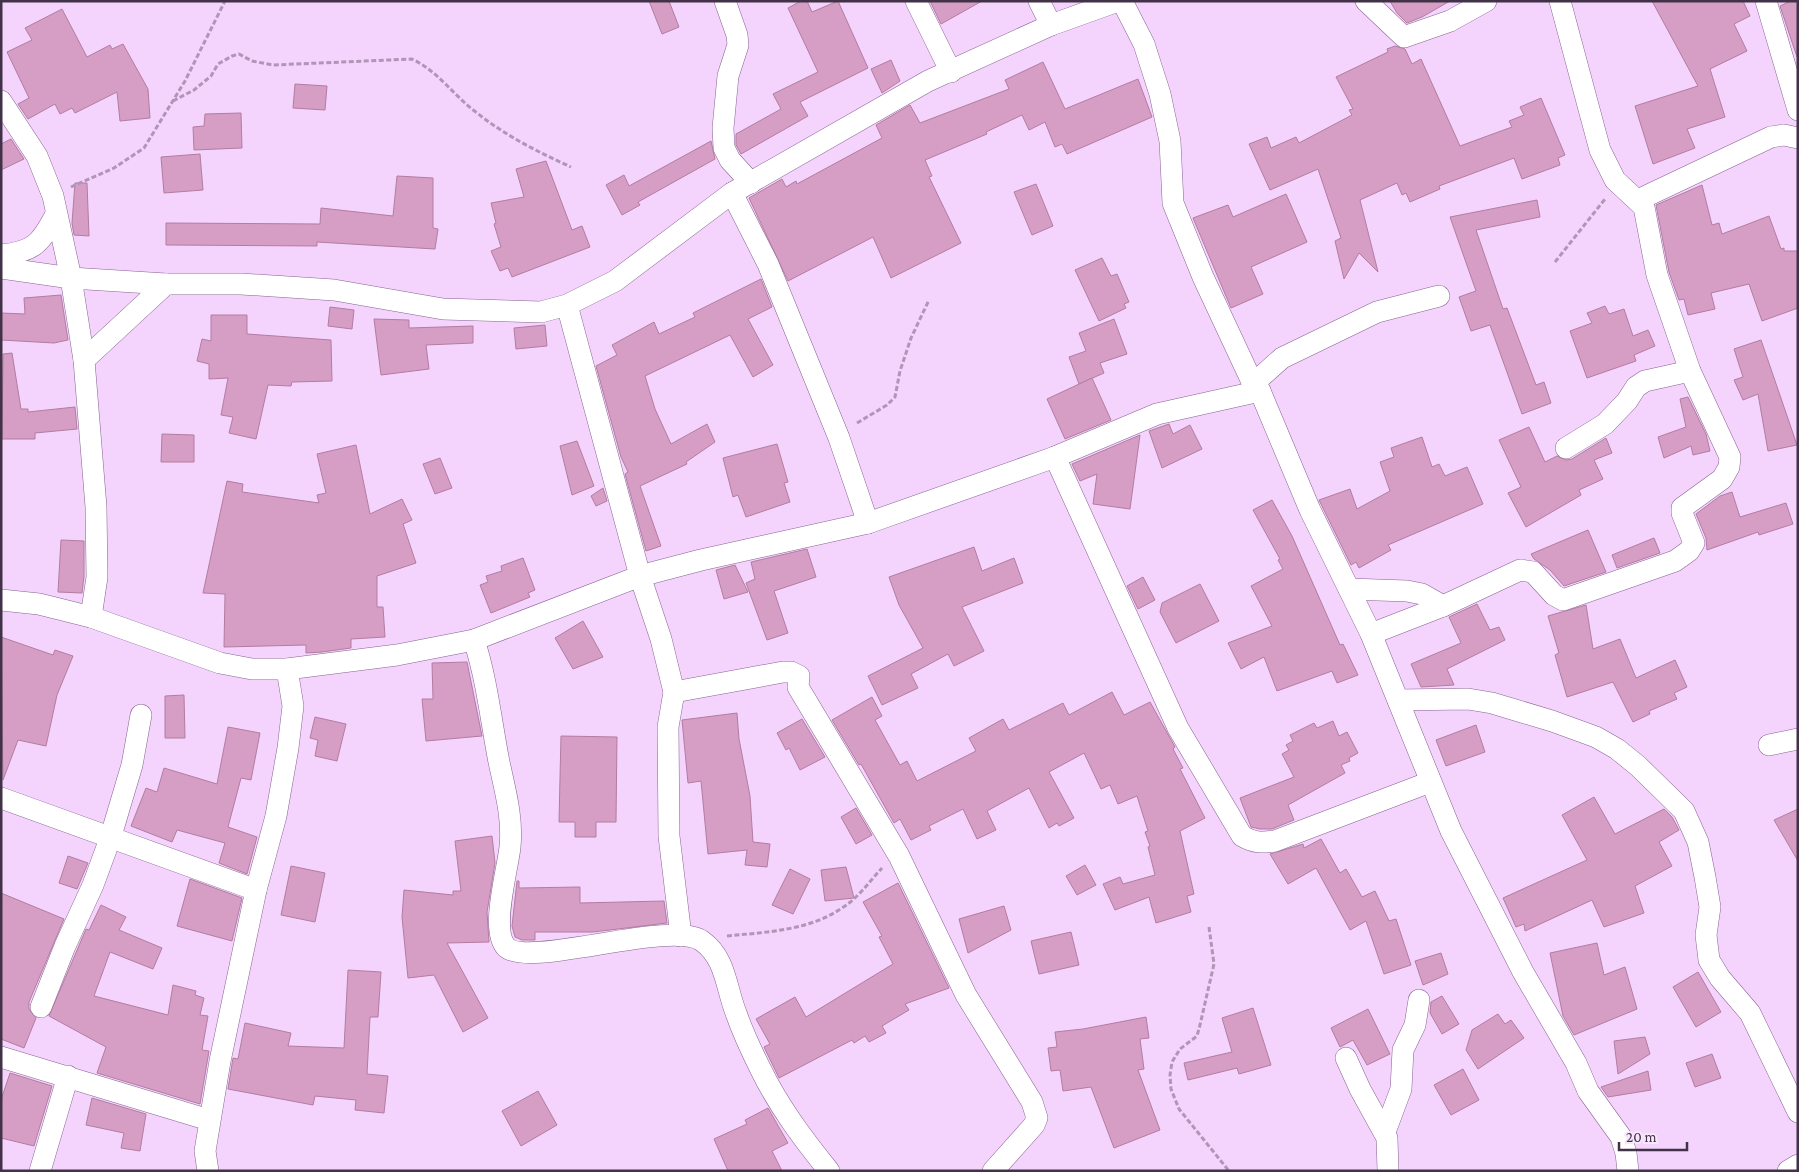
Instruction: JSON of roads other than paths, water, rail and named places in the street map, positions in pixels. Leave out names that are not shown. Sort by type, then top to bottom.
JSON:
[{"type":"street","points":[[725,1],[737,35],[738,45],[728,76],[723,128],[724,148],[730,160],[750,183]]},
{"type":"street","points":[[916,1],[950,72]]},
{"type":"street","points":[[1039,1],[1051,24]]},
{"type":"street","points":[[1,268],[71,278],[166,284],[241,284],[334,290],[443,309],[541,312],[567,305],[615,281],[732,193],[928,81],[1051,24],[1120,1],[1144,44],[1160,94],[1170,141],[1173,203],[1202,276],[1257,388],[1310,510],[1371,634],[1451,831],[1524,972],[1576,1063],[1588,1091],[1621,1137],[1628,1171]]},
{"type":"street","points":[[1366,1],[1404,37],[1450,21],[1486,1]]},
{"type":"street","points":[[1371,634],[1443,606],[1512,573],[1528,570],[1537,575],[1554,596],[1563,600],[1571,599],[1658,569],[1675,561],[1689,551],[1694,543],[1682,513],[1682,508],[1722,478],[1729,467],[1730,457],[1690,371],[1657,275],[1644,207],[1609,172],[1600,150],[1560,1]]},
{"type":"street","points":[[1766,1],[1798,110]]},
{"type":"street","points":[[1,101],[37,156],[54,205],[71,278],[84,360],[96,507],[97,577],[91,617]]},
{"type":"street","points":[[1638,200],[1772,137],[1784,135],[1798,138]]},
{"type":"street","points":[[732,193],[768,264],[839,438],[868,523]]},
{"type":"street","points":[[1,255],[16,254],[33,247],[44,236],[54,205]]},
{"type":"street","points":[[84,360],[166,284]]},
{"type":"street","points":[[1,600],[39,604],[91,617],[220,663],[252,669],[287,669],[397,655],[474,640],[640,576],[701,560],[868,523],[1055,457],[1156,414],[1257,388],[1282,358],[1376,312],[1439,296]]},
{"type":"street","points":[[567,305],[640,576],[661,639],[674,692],[668,726],[669,836],[690,938]]},
{"type":"street","points":[[1566,448],[1605,424],[1627,402],[1636,387],[1645,381],[1690,371]]},
{"type":"street","points":[[1055,457],[1178,728],[1242,836],[1251,841],[1262,843],[1275,840],[1430,782]]},
{"type":"street","points":[[1349,589],[1407,590],[1422,594],[1443,606]]},
{"type":"street","points":[[474,640],[482,664],[509,807],[510,846],[500,892],[501,936],[506,947],[514,951],[534,952],[601,945],[642,938],[690,938],[714,952],[722,964],[736,1013],[762,1072],[790,1120],[829,1171]]},
{"type":"street","points":[[208,1171],[205,1151],[209,1120],[235,985],[256,890],[276,816],[288,748],[293,706],[287,669]]},
{"type":"street","points":[[674,692],[783,672],[791,672],[799,676],[798,687],[899,856],[966,995],[1035,1110],[1037,1118],[1034,1126],[993,1171]]},
{"type":"street","points":[[1398,700],[1468,699],[1492,703],[1552,721],[1596,737],[1617,749],[1638,766],[1684,811],[1698,842],[1705,877],[1710,907],[1706,935],[1709,960],[1720,978],[1750,1013],[1798,1112]]},
{"type":"street","points":[[41,1006],[65,946],[93,885],[110,838],[132,766],[141,715]]},
{"type":"street","points":[[1769,745],[1798,738]]},
{"type":"street","points":[[1,798],[256,890]]},
{"type":"street","points":[[1388,1171],[1385,1132],[1401,1089],[1403,1050],[1415,1025],[1419,1000]]},
{"type":"street","points":[[1,1057],[209,1120]]},
{"type":"street","points":[[1346,1058],[1360,1089],[1385,1132]]},
{"type":"street","points":[[40,1171],[68,1076]]},
{"type":"street","points":[[1788,1171],[1798,1165]]}]
